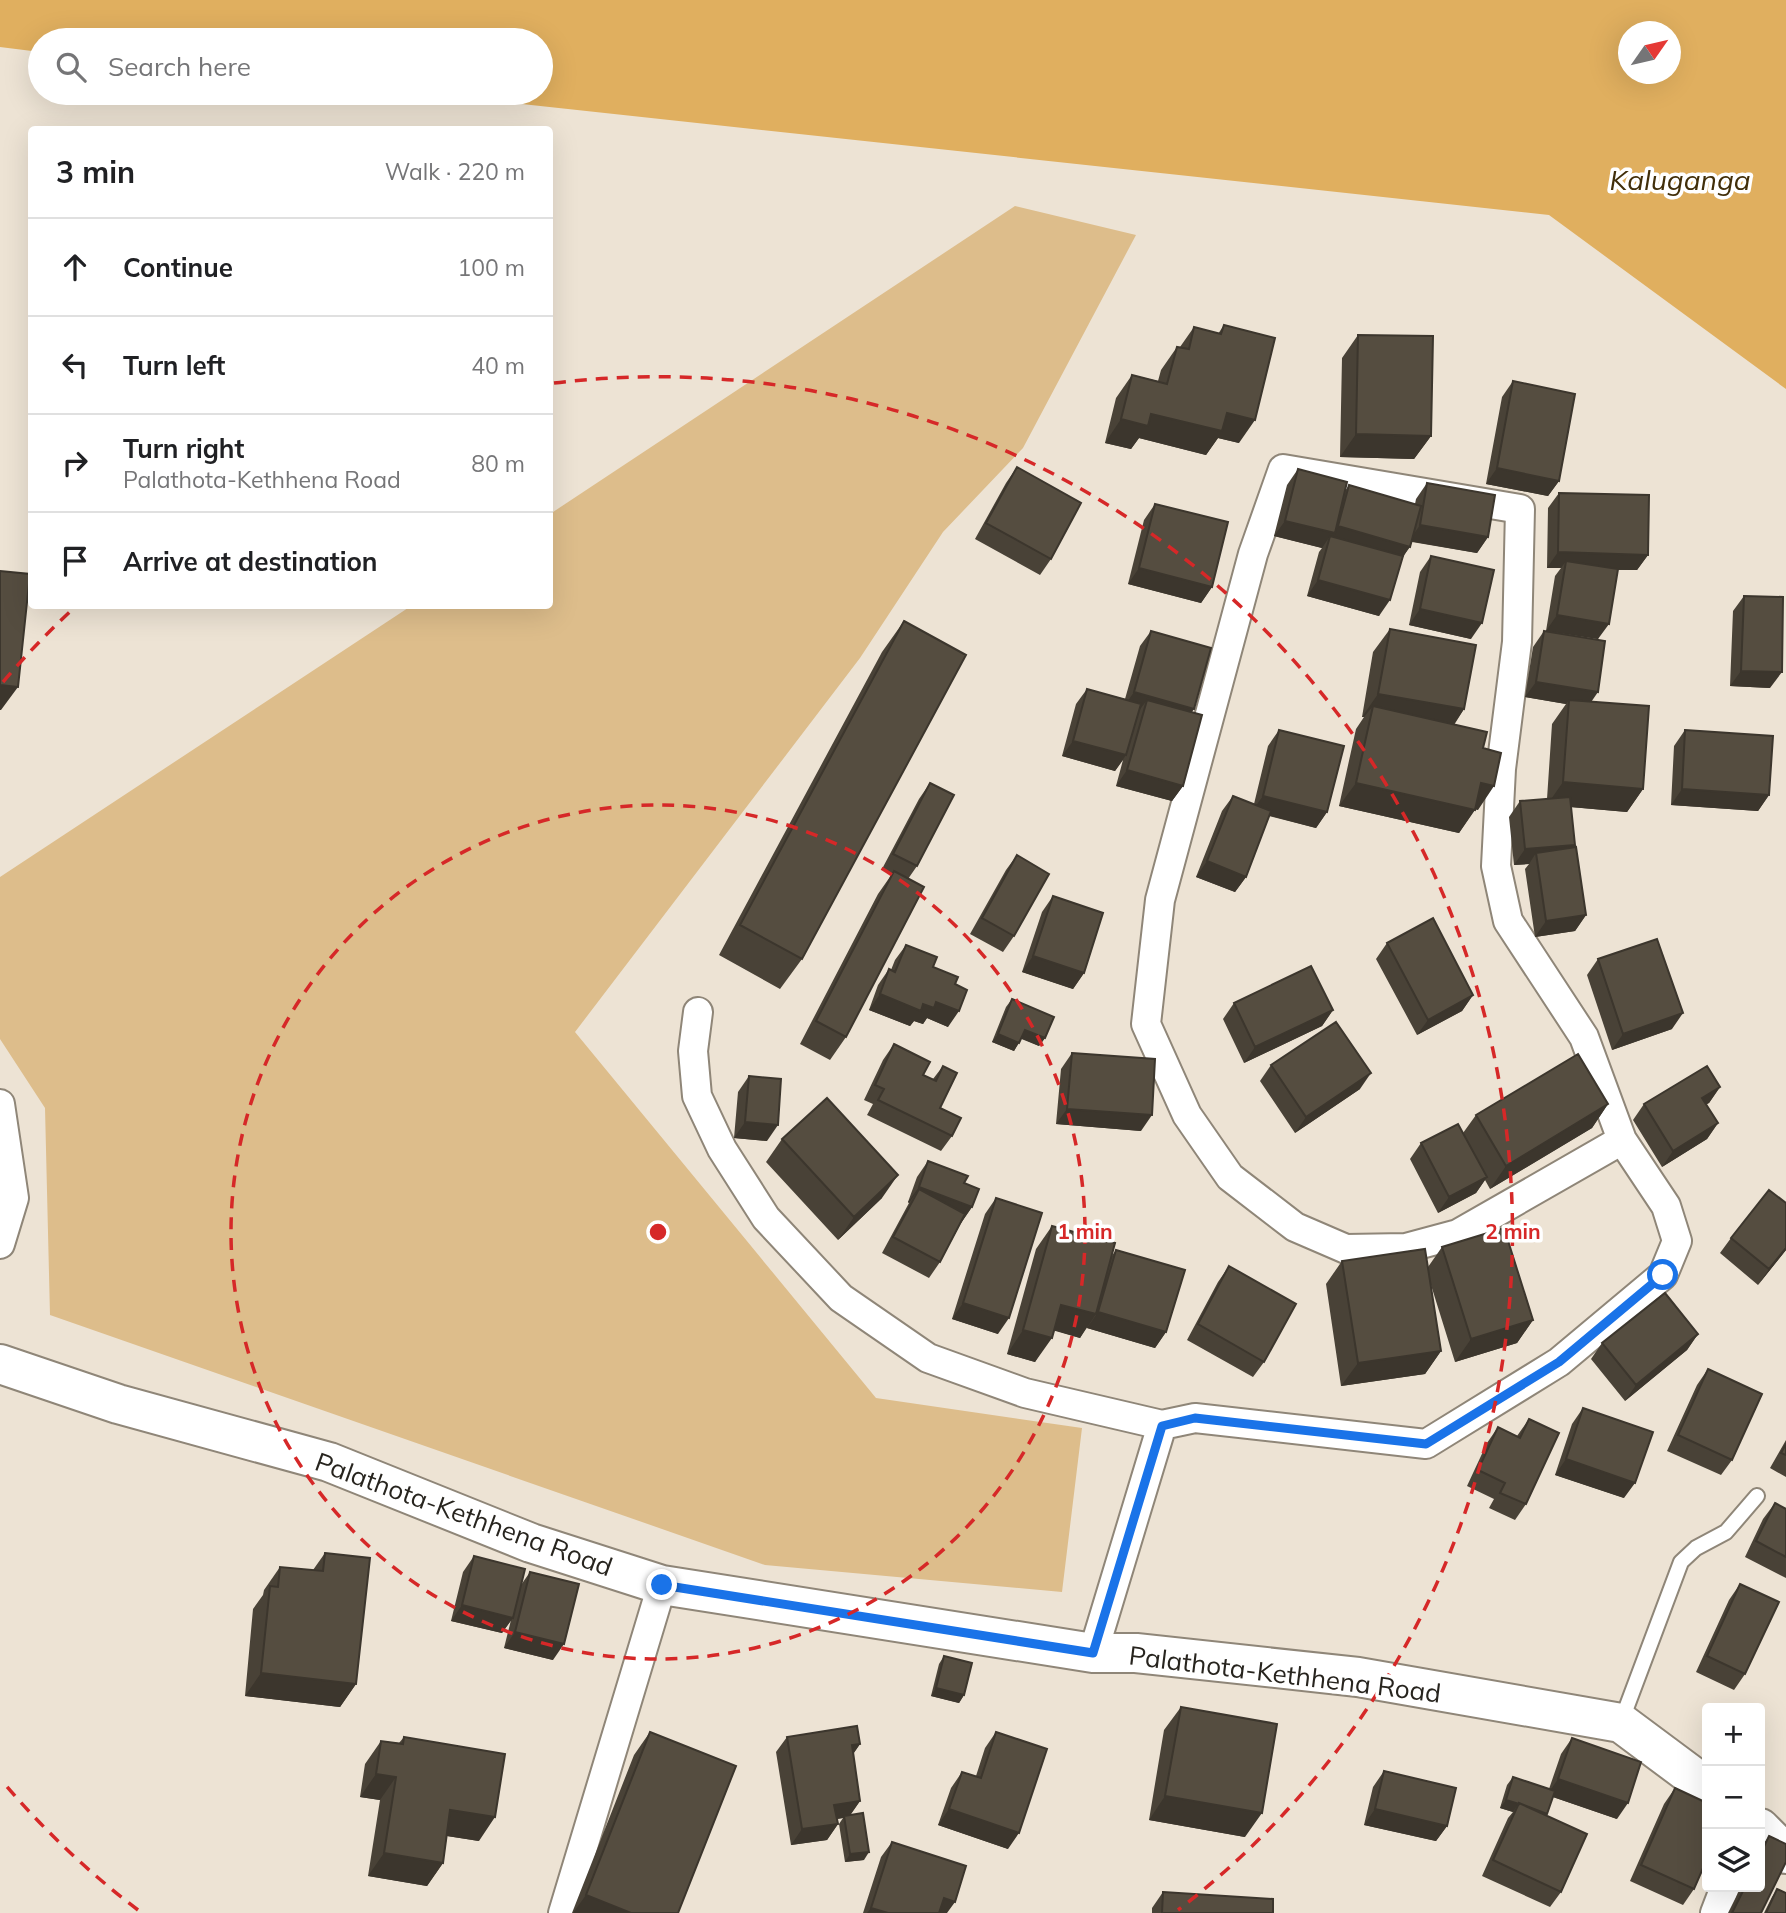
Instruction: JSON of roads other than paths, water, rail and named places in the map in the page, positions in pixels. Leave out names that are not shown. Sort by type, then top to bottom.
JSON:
[{"type":"street","points":[[698,1012],[694,1051],[698,1096],[722,1149],[766,1218],[841,1298],[928,1358],[1026,1394],[1162,1426],[1195,1418],[1426,1444],[1559,1362],[1663,1275],[1677,1241],[1666,1206],[1622,1140],[1584,1037],[1508,921],[1496,866],[1502,769],[1517,642],[1520,509],[1283,470],[1253,554],[1160,900],[1146,1024],[1187,1115],[1230,1177],[1295,1227],[1346,1249],[1406,1248],[1458,1234],[1622,1140]]},
{"type":"street","points":[[0,1104],[14,1198],[0,1244]]},
{"type":"street","name":"Palathota-Kethhena Road","points":[[0,1364],[118,1404],[329,1462],[531,1543],[662,1585],[1093,1653],[1136,1653],[1358,1677],[1621,1723],[1702,1783]]},
{"type":"street","points":[[1093,1653],[1162,1426]]},
{"type":"street","points":[[563,1913],[662,1585]]},
{"type":"street","points":[[1761,1829],[1786,1854]]},
{"type":"street","points":[[1715,1913],[1723,1892]]},
{"type":"lane","points":[[1621,1723],[1681,1562],[1696,1548],[1726,1532],[1757,1496]]},
{"type":"water","name":"Kaluganga","points":[[0,0],[1786,0],[1786,389],[1549,215],[531,105],[553,105],[553,28],[28,28],[28,50],[0,47]]}]
